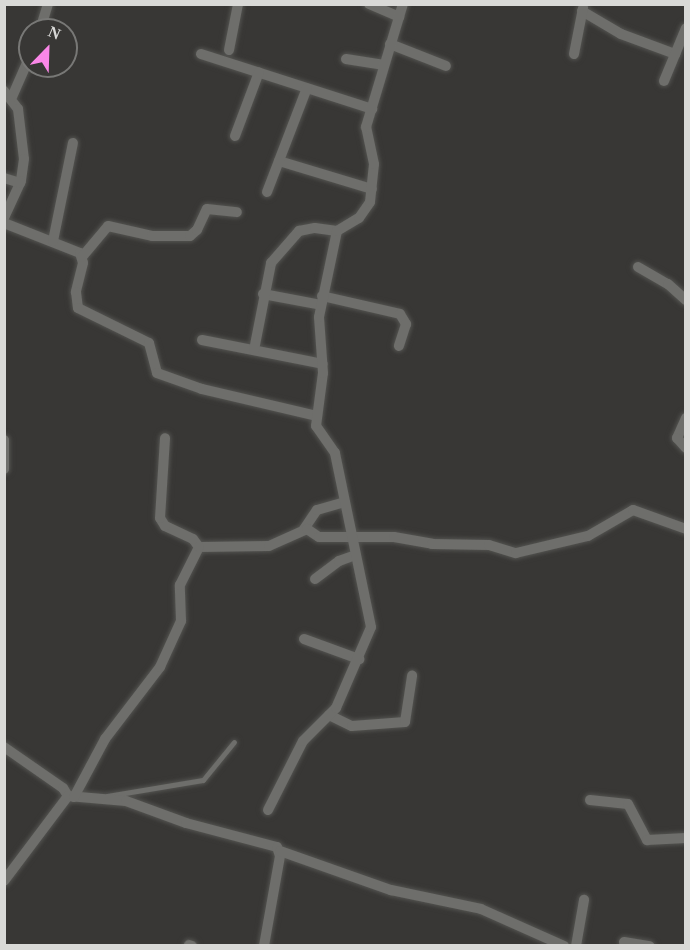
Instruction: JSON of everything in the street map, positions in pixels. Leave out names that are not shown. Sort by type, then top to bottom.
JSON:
[{"type":"street","points":[[229,50],[238,4]]},
{"type":"street","points":[[369,4],[399,17]]},
{"type":"street","points":[[268,810],[303,741],[329,715],[359,659],[371,627],[372,615],[354,556],[335,453],[319,432],[317,416],[323,364],[322,301],[337,231],[366,210],[372,189],[374,154],[366,127],[403,4]]},
{"type":"street","points":[[574,54],[582,8],[621,34],[675,54]]},
{"type":"street","points":[[664,81],[686,28]]},
{"type":"street","points":[[390,44],[446,66]]},
{"type":"street","points":[[201,54],[372,109]]},
{"type":"street","points":[[346,58],[383,65]]},
{"type":"street","points":[[235,136],[260,72]]},
{"type":"street","points":[[4,218],[20,183],[23,148],[18,109],[8,94],[18,77]]},
{"type":"street","points":[[267,192],[307,88]]},
{"type":"street","points":[[53,241],[73,143]]},
{"type":"street","points":[[279,161],[372,189]]},
{"type":"street","points":[[4,178],[20,183]]},
{"type":"street","points":[[237,212],[207,209],[197,230],[190,236],[152,236],[108,226],[82,257],[76,292],[78,308],[149,343],[157,373],[202,389],[317,416]]},
{"type":"street","points":[[4,223],[75,249],[82,257]]},
{"type":"street","points":[[254,350],[263,294],[271,263],[299,231],[315,228],[337,231]]},
{"type":"street","points":[[638,267],[668,284],[686,300]]},
{"type":"street","points":[[263,294],[400,314],[406,324],[399,346]]},
{"type":"street","points":[[202,340],[323,364]]},
{"type":"street","points":[[686,418],[677,438],[686,448]]},
{"type":"street","points":[[165,438],[160,518],[165,526],[193,539],[199,547]]},
{"type":"street","points":[[4,440],[4,469]]},
{"type":"street","points":[[199,547],[269,546],[304,529],[317,510],[345,502]]},
{"type":"street","points":[[304,529],[319,537],[394,537],[432,544],[477,543],[516,553],[588,536],[633,510],[686,528]]},
{"type":"street","points":[[4,880],[71,796],[105,739],[166,657],[181,621],[180,585],[199,547]]},
{"type":"street","points":[[315,579],[339,561],[354,556]]},
{"type":"street","points":[[304,639],[359,659]]},
{"type":"street","points":[[329,715],[352,726],[405,722],[412,676]]},
{"type":"street","points":[[4,747],[71,796],[126,801],[216,832],[272,844],[280,851],[391,890],[481,909],[564,945]]},
{"type":"street","points":[[590,800],[628,804],[647,840],[686,838]]},
{"type":"street","points":[[264,945],[280,851]]},
{"type":"street","points":[[576,945],[584,900]]},
{"type":"street","points":[[624,942],[650,945]]},
{"type":"lane","points":[[96,799],[203,780],[234,742]]}]
